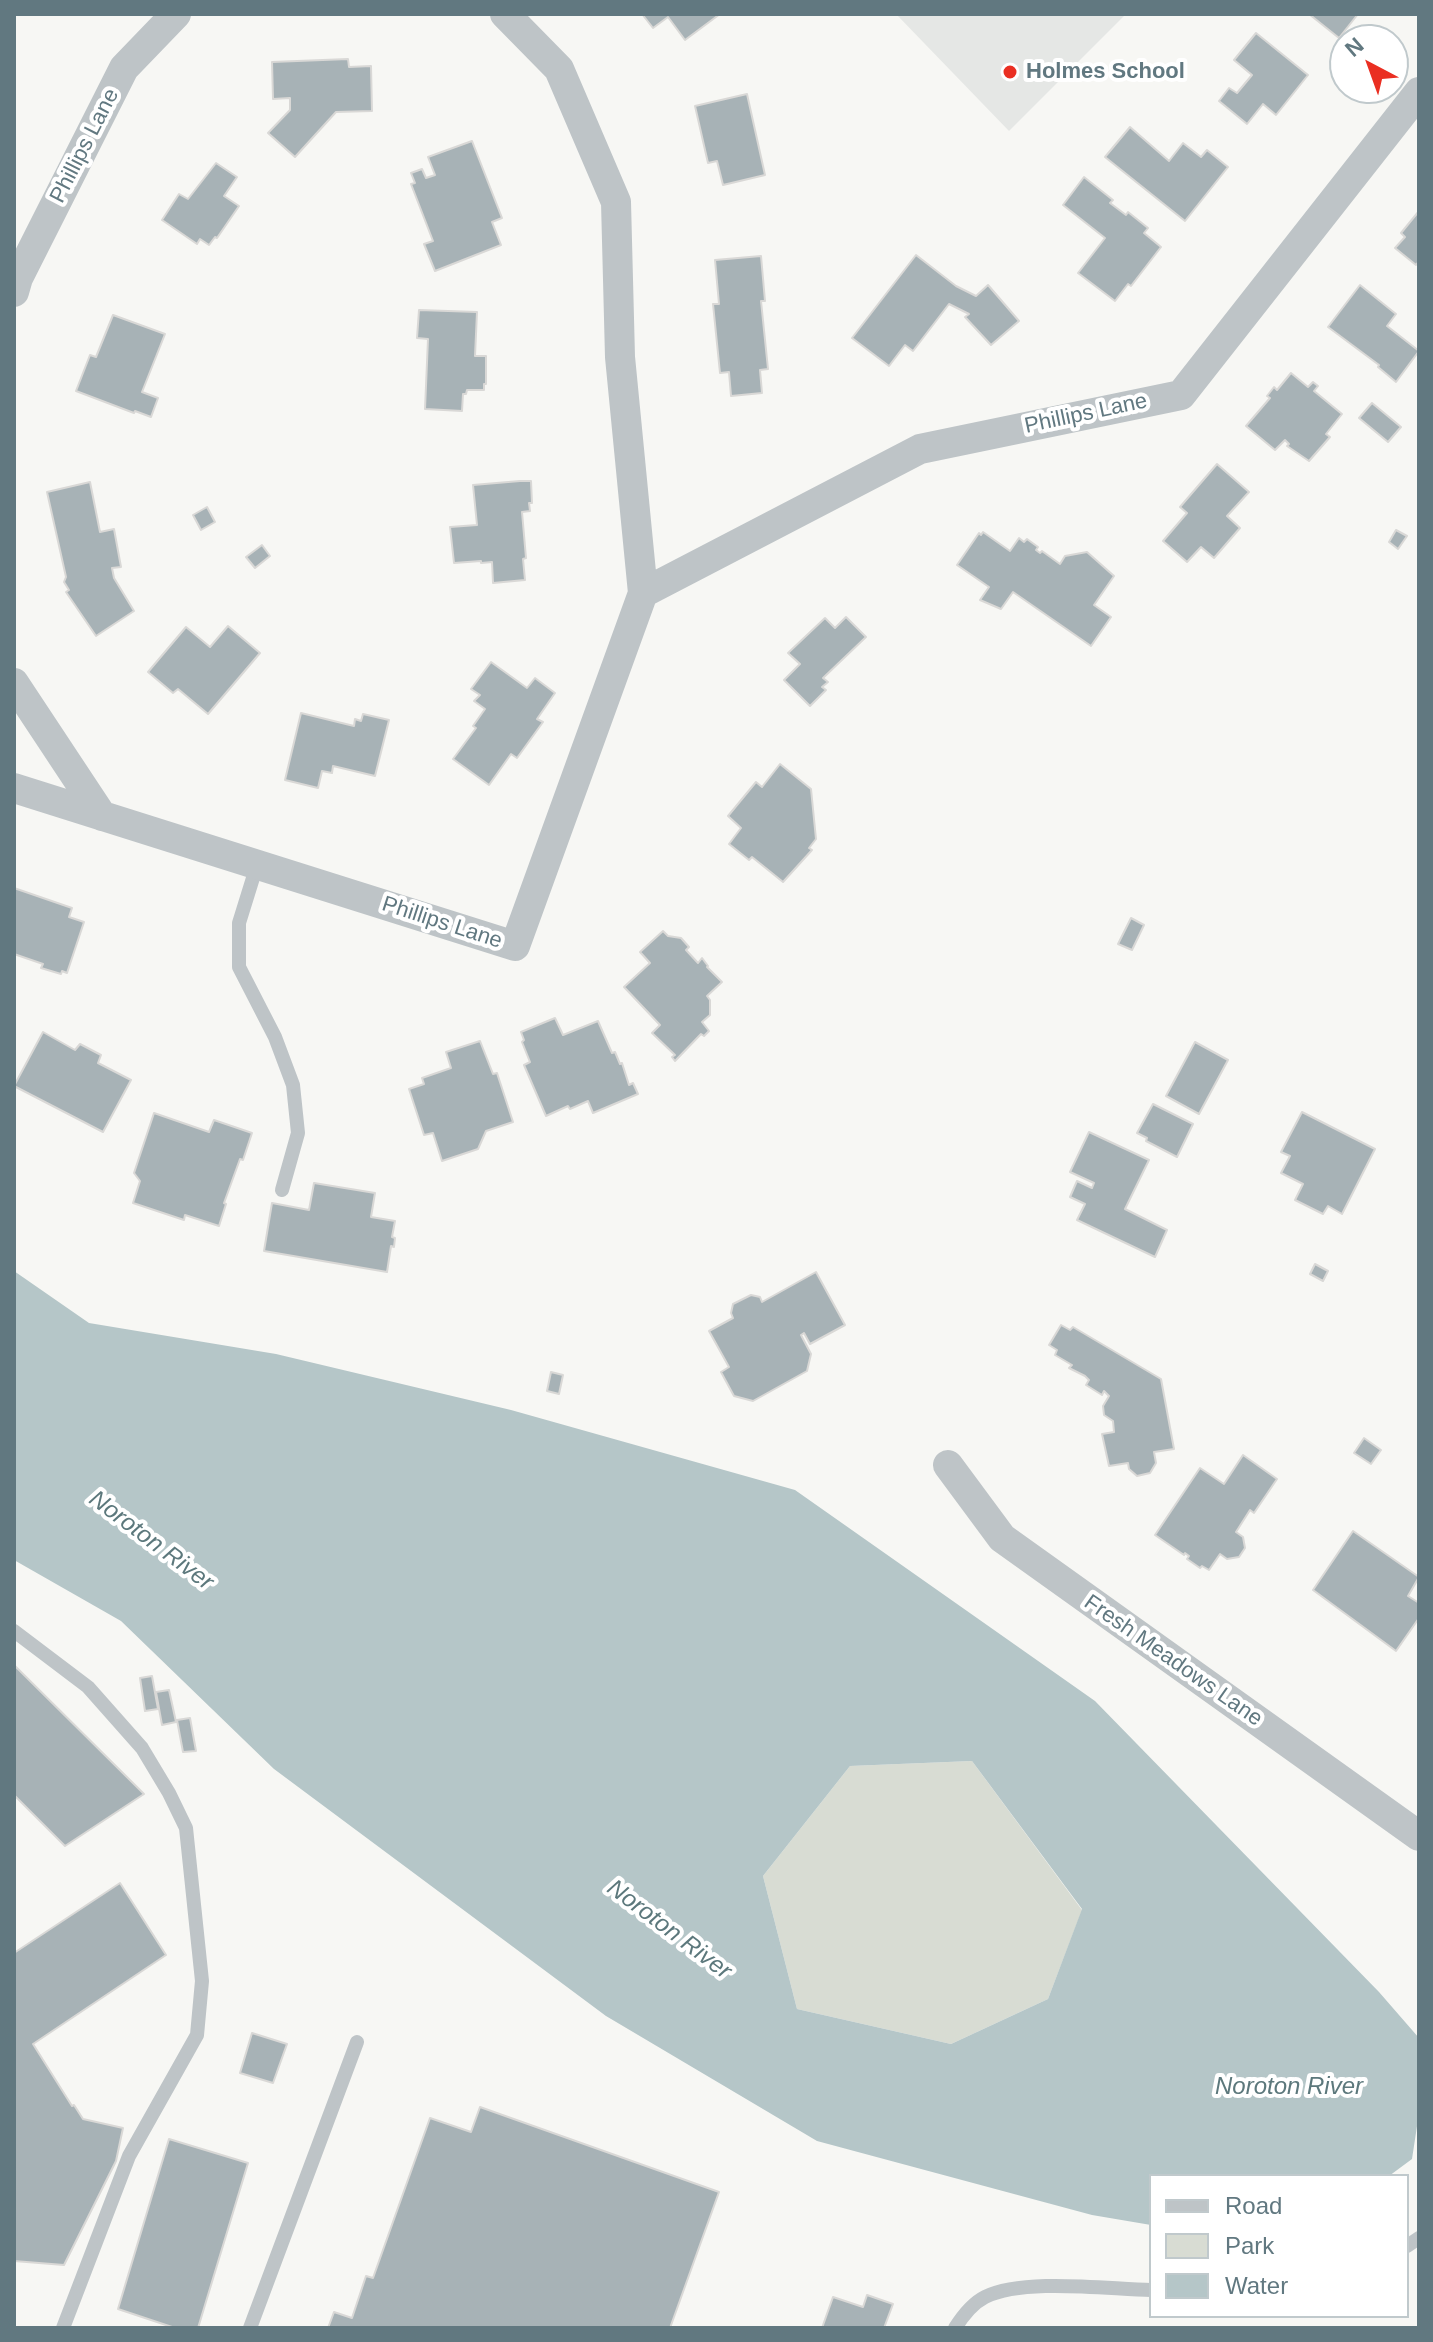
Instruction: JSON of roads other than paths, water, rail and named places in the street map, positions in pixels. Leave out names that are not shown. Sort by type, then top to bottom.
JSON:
[{"type":"street","name":"Phillips Lane","points":[[14,292],[18,278],[124,68],[176,14]]},
{"type":"street","name":"Phillips Lane","points":[[14,788],[515,946],[643,593],[620,357],[616,202],[559,69],[505,14]]},
{"type":"street","name":"Phillips Lane","points":[[643,593],[920,449],[1181,395],[1419,92]]},
{"type":"street","points":[[14,683],[102,816]]},
{"type":"street","name":"Fresh Meadows Lane","points":[[948,1465],[1002,1538],[1419,1836]]},
{"type":"lane","points":[[257,865],[239,923],[239,967],[275,1037],[293,1085],[298,1133],[282,1190]]},
{"type":"lane","points":[[14,1631],[88,1687],[142,1748],[169,1793],[186,1828],[202,1981],[197,2035],[129,2156],[63,2328]]},
{"type":"lane","points":[[250,2328],[357,2042]]},
{"type":"lane","points":[[955,2328],[982,2298],[1010,2288],[1043,2286],[1149,2290]]},
{"type":"water","name":"Noroton River","points":[[14,1271],[89,1323],[276,1354],[511,1410],[795,1490],[1095,1701],[1379,1992],[1419,2038],[1419,2113],[1412,2159],[1392,2174],[1149,2174],[1149,2225],[1092,2215],[817,2141],[606,2016],[274,1769],[121,1621],[14,1560]],"holes":[[[972,1761],[1082,1909],[1048,1999],[951,2044],[797,2009],[763,1876],[850,1766]]]},
{"type":"place","name":"Holmes School","points":[[1010,72]]}]
